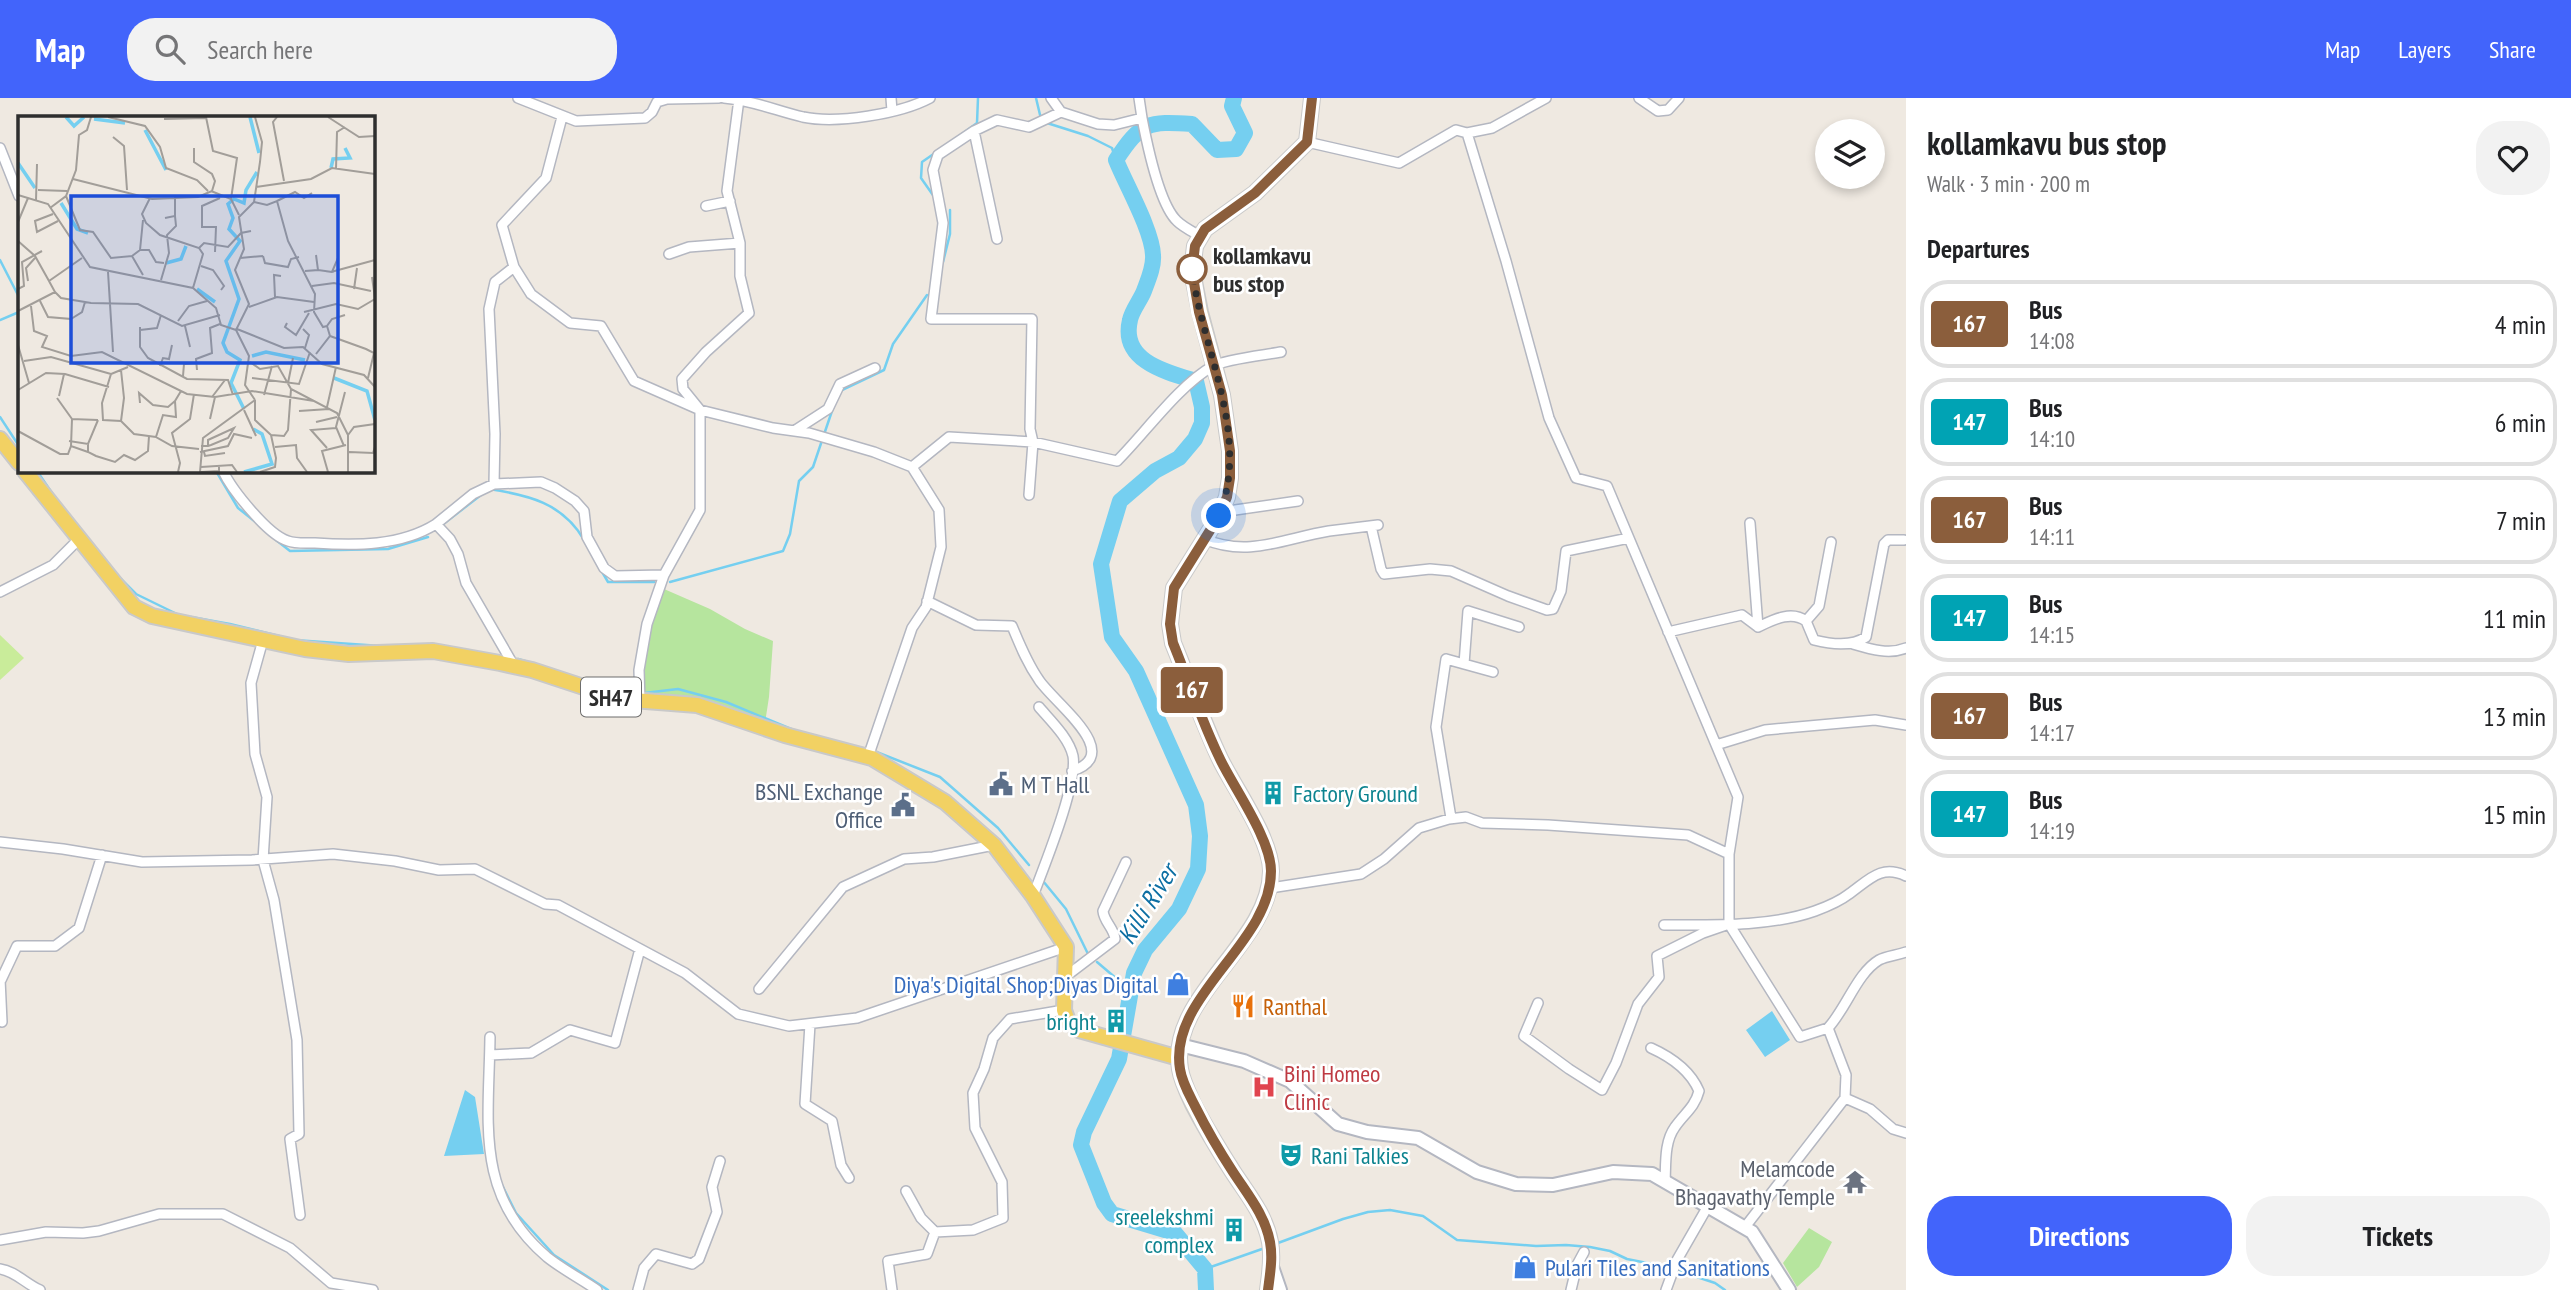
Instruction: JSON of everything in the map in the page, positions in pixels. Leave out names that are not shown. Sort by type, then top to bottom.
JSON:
[{"type":"main road","points":[[1268,1290],[1270,1243],[1260,1214],[1203,1124],[1180,1071],[1180,1052],[1187,1023],[1197,1004],[1256,923],[1265,906],[1271,869],[1267,848],[1220,758],[1173,643],[1170,624],[1174,588],[1220,512],[1227,497],[1230,478],[1230,451],[1222,395],[1199,312],[1192,271],[1195,246],[1205,229],[1255,193],[1307,142],[1312,98]]},
{"type":"main road","points":[[0,439],[18,462]]},
{"type":"main road","name":"SH47","points":[[26,472],[134,607],[152,616],[305,649],[349,654],[433,651],[514,666],[620,699],[697,705],[785,735],[868,757],[893,769],[945,802],[994,845],[1033,896],[1066,947]]},
{"type":"main road","points":[[1066,947],[1064,1010],[1068,1021],[1079,1030],[1133,1047],[1244,1061],[1290,1081],[1338,1124],[1367,1132],[1418,1138],[1477,1172],[1516,1184],[1553,1185],[1613,1172],[1652,1174],[1752,1232],[1789,1290]]},
{"type":"main road","points":[[1271,1263],[1280,1290]]},
{"type":"street","points":[[518,98],[576,121],[645,118],[653,111],[657,102],[667,99],[719,98]]},
{"type":"street","points":[[724,98],[739,99],[806,117],[868,117],[930,98]]},
{"type":"street","points":[[891,98],[892,111]]},
{"type":"street","points":[[1051,98],[1061,112],[1098,124],[1142,119]]},
{"type":"street","points":[[1139,98],[1150,156],[1167,208],[1178,222],[1200,236]]},
{"type":"street","points":[[1307,142],[1399,163],[1456,130],[1467,133],[1492,128],[1546,98]]},
{"type":"street","points":[[1639,98],[1658,111],[1668,110],[1679,98]]},
{"type":"street","points":[[640,702],[639,670],[647,624],[664,575],[700,510],[700,410],[683,389],[682,379],[706,352],[749,313],[740,276],[740,243],[727,191],[739,99]]},
{"type":"street","points":[[1029,495],[1033,443],[1030,429],[1032,319],[930,319],[943,223],[933,170],[938,155],[974,131],[997,120],[1029,127],[1061,112]]},
{"type":"street","points":[[562,117],[546,178],[502,225],[514,267],[531,294],[570,323],[601,326],[634,381],[700,410],[773,428],[809,433],[874,452],[912,467],[939,510],[941,547],[927,601],[912,628],[868,757]]},
{"type":"street","points":[[974,131],[997,239]]},
{"type":"street","points":[[1467,133],[1549,418],[1576,478],[1607,486],[1738,797],[1729,854],[1729,924],[1800,1037],[1828,1028],[1838,1018],[1860,980],[1879,960],[1906,953]]},
{"type":"street","points":[[0,148],[18,193]]},
{"type":"street","points":[[706,206],[730,201]]},
{"type":"street","points":[[669,254],[700,246],[740,243]]},
{"type":"street","points":[[494,484],[495,434],[489,309],[495,282],[514,267]]},
{"type":"street","points":[[912,467],[949,437],[1033,443],[1117,461],[1173,399],[1214,365],[1282,352]]},
{"type":"street","points":[[794,431],[828,409],[840,384],[875,368]]},
{"type":"street","points":[[224,472],[258,519],[287,541],[340,545],[374,544],[426,530],[473,494],[494,484],[541,482],[575,501],[584,512],[587,537],[604,568],[615,576],[664,575]]},
{"type":"street","points":[[1220,512],[1298,501]]},
{"type":"street","points":[[1750,523],[1758,627]]},
{"type":"street","points":[[436,524],[450,539],[458,554],[466,583],[514,666]]},
{"type":"street","points":[[1204,539],[1223,547],[1288,542],[1329,531],[1375,525],[1384,574],[1430,569],[1451,571],[1547,610],[1553,609],[1561,591],[1566,551],[1629,538]]},
{"type":"street","points":[[0,592],[53,565],[78,540]]},
{"type":"street","points":[[1853,643],[1866,636],[1884,544],[1888,540],[1904,540]]},
{"type":"street","points":[[1806,621],[1819,606],[1831,542]]},
{"type":"street","points":[[927,601],[976,625],[1012,626],[1040,683],[1085,731],[1090,741],[1093,753],[1091,760],[1085,767],[1072,771]]},
{"type":"street","points":[[1464,664],[1468,611],[1519,627]]},
{"type":"street","points":[[1668,632],[1742,615],[1758,627]]},
{"type":"street","points":[[1758,627],[1793,615],[1806,621],[1814,640],[1824,643],[1853,643],[1873,650],[1906,648]]},
{"type":"street","points":[[263,640],[251,683],[255,754],[267,797],[263,860],[274,900],[297,1040],[299,1133],[290,1139],[300,1215]]},
{"type":"street","points":[[1451,818],[1436,727],[1446,660],[1493,672]]},
{"type":"street","points":[[1033,896],[1067,799],[1073,754],[1040,707]]},
{"type":"street","points":[[1716,745],[1765,730],[1875,720],[1906,725]]},
{"type":"street","points":[[1270,888],[1361,874],[1384,859],[1419,828],[1451,818],[1465,817],[1482,823],[1688,835],[1729,854]]},
{"type":"street","points":[[0,842],[142,862],[263,860],[333,854],[395,861],[439,870],[475,869],[545,904],[558,905],[685,973],[738,1014],[789,1026],[857,1018],[1066,947]]},
{"type":"street","points":[[759,989],[843,887],[904,859],[933,857],[994,845]]},
{"type":"street","points":[[2,1022],[1,980],[17,946],[55,946],[79,928],[102,855]]},
{"type":"street","points":[[1065,977],[1115,939],[1103,911],[1126,862]]},
{"type":"street","points":[[1664,925],[1729,924],[1793,917],[1816,911],[1847,896],[1875,874],[1887,870],[1906,876]]},
{"type":"street","points":[[1538,1003],[1524,1036],[1602,1090],[1616,1063],[1638,1004],[1659,978],[1657,956],[1703,933],[1729,924]]},
{"type":"street","points":[[490,1055],[531,1053],[570,1030],[615,1043],[640,949]]},
{"type":"street","points":[[906,1191],[921,1218],[935,1231],[973,1230],[1003,1218],[1002,1182],[975,1128],[973,1093],[984,1069],[993,1038],[1010,1019],[1064,1010]]},
{"type":"street","points":[[810,1024],[805,1104],[832,1121],[841,1165],[849,1178]]},
{"type":"street","points":[[1745,1227],[1845,1098],[1846,1074],[1828,1028]]},
{"type":"street","points":[[490,1037],[489,1151],[499,1194],[514,1221],[547,1257],[597,1290]]},
{"type":"street","points":[[1651,1048],[1670,1056],[1694,1081],[1699,1091],[1693,1106],[1674,1128],[1669,1140],[1665,1182]]},
{"type":"street","points":[[1845,1098],[1870,1109],[1893,1129],[1906,1133]]},
{"type":"street","points":[[638,1290],[643,1268],[656,1254],[692,1264],[699,1259],[717,1212],[712,1187],[720,1161]]},
{"type":"street","points":[[1666,1290],[1677,1260],[1708,1206]]},
{"type":"street","points":[[0,1240],[46,1231],[99,1231],[159,1213],[223,1214],[290,1248],[331,1283],[373,1290]]},
{"type":"street","points":[[887,1290],[892,1290],[888,1261],[927,1254],[935,1231]]},
{"type":"street","points":[[1571,1290],[1577,1265],[1584,1252]]},
{"type":"street","points":[[0,1269],[9,1270],[28,1285],[40,1290]]},
{"type":"green space","points":[[664,589],[773,641],[765,723],[649,700],[638,690],[647,636]]},
{"type":"green space","points":[[0,635],[24,658],[0,680]]},
{"type":"green space","points":[[1809,1228],[1832,1242],[1819,1267],[1797,1287],[1783,1263]]},
{"type":"water","points":[[1772,1011],[1790,1040],[1765,1057],[1746,1030]]},
{"type":"water","points":[[465,1090],[475,1097],[484,1154],[444,1156]]},
{"type":"waterway","points":[[955,139],[977,123],[978,98]]},
{"type":"waterway","points":[[1036,98],[1041,119]]},
{"type":"waterway","name":"Killi River","points":[[1206,1290],[1205,1269],[1175,1233],[1112,1214],[1104,1203],[1081,1145],[1084,1132],[1119,1059],[1134,973],[1145,950],[1179,909],[1198,869],[1200,836],[1196,805],[1136,671],[1112,637],[1101,564],[1120,501],[1155,471],[1179,458],[1195,439],[1202,423],[1202,407],[1196,381],[1148,363],[1132,346],[1130,320],[1149,278],[1153,255],[1143,221],[1116,160],[1139,131],[1165,123],[1192,124],[1217,150],[1236,149],[1245,133],[1232,106],[1234,98]]},
{"type":"waterway","points":[[1047,123],[1088,136],[1112,148],[1116,160]]},
{"type":"waterway","points":[[935,153],[922,162],[921,178],[935,198]]},
{"type":"waterway","points":[[943,262],[950,234],[950,210]]},
{"type":"waterway","points":[[0,260],[18,295]]},
{"type":"waterway","points":[[842,390],[884,370],[893,344],[927,295]]},
{"type":"waterway","points":[[0,320],[18,312]]},
{"type":"waterway","points":[[670,582],[783,551],[790,534],[799,481],[813,467],[833,408]]},
{"type":"waterway","points":[[0,417],[18,444]]},
{"type":"waterway","points":[[38,472],[54,496]]},
{"type":"waterway","points":[[217,472],[238,508],[258,524]]},
{"type":"waterway","points":[[489,489],[531,498],[555,509],[566,517],[584,540]]},
{"type":"waterway","points":[[442,525],[481,495]]},
{"type":"waterway","points":[[276,540],[290,551],[388,549],[428,537]]},
{"type":"waterway","points":[[601,570],[608,582],[654,582]]},
{"type":"waterway","points":[[119,577],[136,594],[181,616]]},
{"type":"waterway","points":[[191,617],[287,638]]},
{"type":"waterway","points":[[294,640],[381,646]]},
{"type":"waterway","points":[[454,648],[499,656]]},
{"type":"waterway","points":[[518,659],[525,661]]},
{"type":"waterway","points":[[644,693],[678,689],[726,702],[796,731]]},
{"type":"waterway","points":[[874,751],[940,777],[998,828],[1029,865]]},
{"type":"waterway","points":[[1043,881],[1066,909],[1089,956]]},
{"type":"waterway","points":[[1097,962],[1131,991]]},
{"type":"waterway","points":[[501,1183],[516,1213],[554,1255],[608,1290]]},
{"type":"waterway","points":[[1278,1243],[1343,1219],[1368,1212],[1390,1210],[1423,1216],[1457,1240],[1590,1247],[1610,1251],[1627,1259],[1667,1267]]},
{"type":"waterway","points":[[1205,1269],[1262,1249]]},
{"type":"waterway","points":[[1679,1271],[1715,1283],[1725,1290]]},
{"type":"bus line","name":"167","points":[[1268,1290],[1271,1263],[1265,1224],[1256,1205],[1203,1124],[1188,1093],[1180,1071],[1179,1058],[1187,1023],[1197,1004],[1256,923],[1265,906],[1271,869],[1267,848],[1220,758],[1173,643],[1170,624],[1174,588],[1219,516],[1227,497],[1230,478],[1230,451],[1222,395],[1199,312],[1192,271],[1195,246],[1205,229],[1255,193],[1307,142],[1312,98]]},
{"type":"place","name":"kollamkavu bus stop","points":[[1192,269]]},
{"type":"place","name":"M T Hall","points":[[1001,784]]},
{"type":"place","name":"Factory Ground","points":[[1273,793]]},
{"type":"place","name":"BSNL Exchange Office","points":[[903,805]]},
{"type":"place","name":"Diya's Digital Shop;Diyas Digital","points":[[1178,984]]},
{"type":"place","name":"Ranthal","points":[[1243,1006]]},
{"type":"place","name":"bright","points":[[1116,1021]]},
{"type":"place","name":"Bini Homeo Clinic","points":[[1264,1087]]},
{"type":"place","name":"Rani Talkies","points":[[1291,1155]]},
{"type":"place","name":"Melamcode Bhagavathy Temple","points":[[1855,1182]]},
{"type":"place","name":"sreelekshmi complex","points":[[1234,1230]]},
{"type":"place","name":"Pulari Tiles and Sanitations","points":[[1525,1267]]},
{"type":"route","points":[[1192,269],[1199,312],[1222,395],[1230,451],[1227,497],[1219,516]]}]
